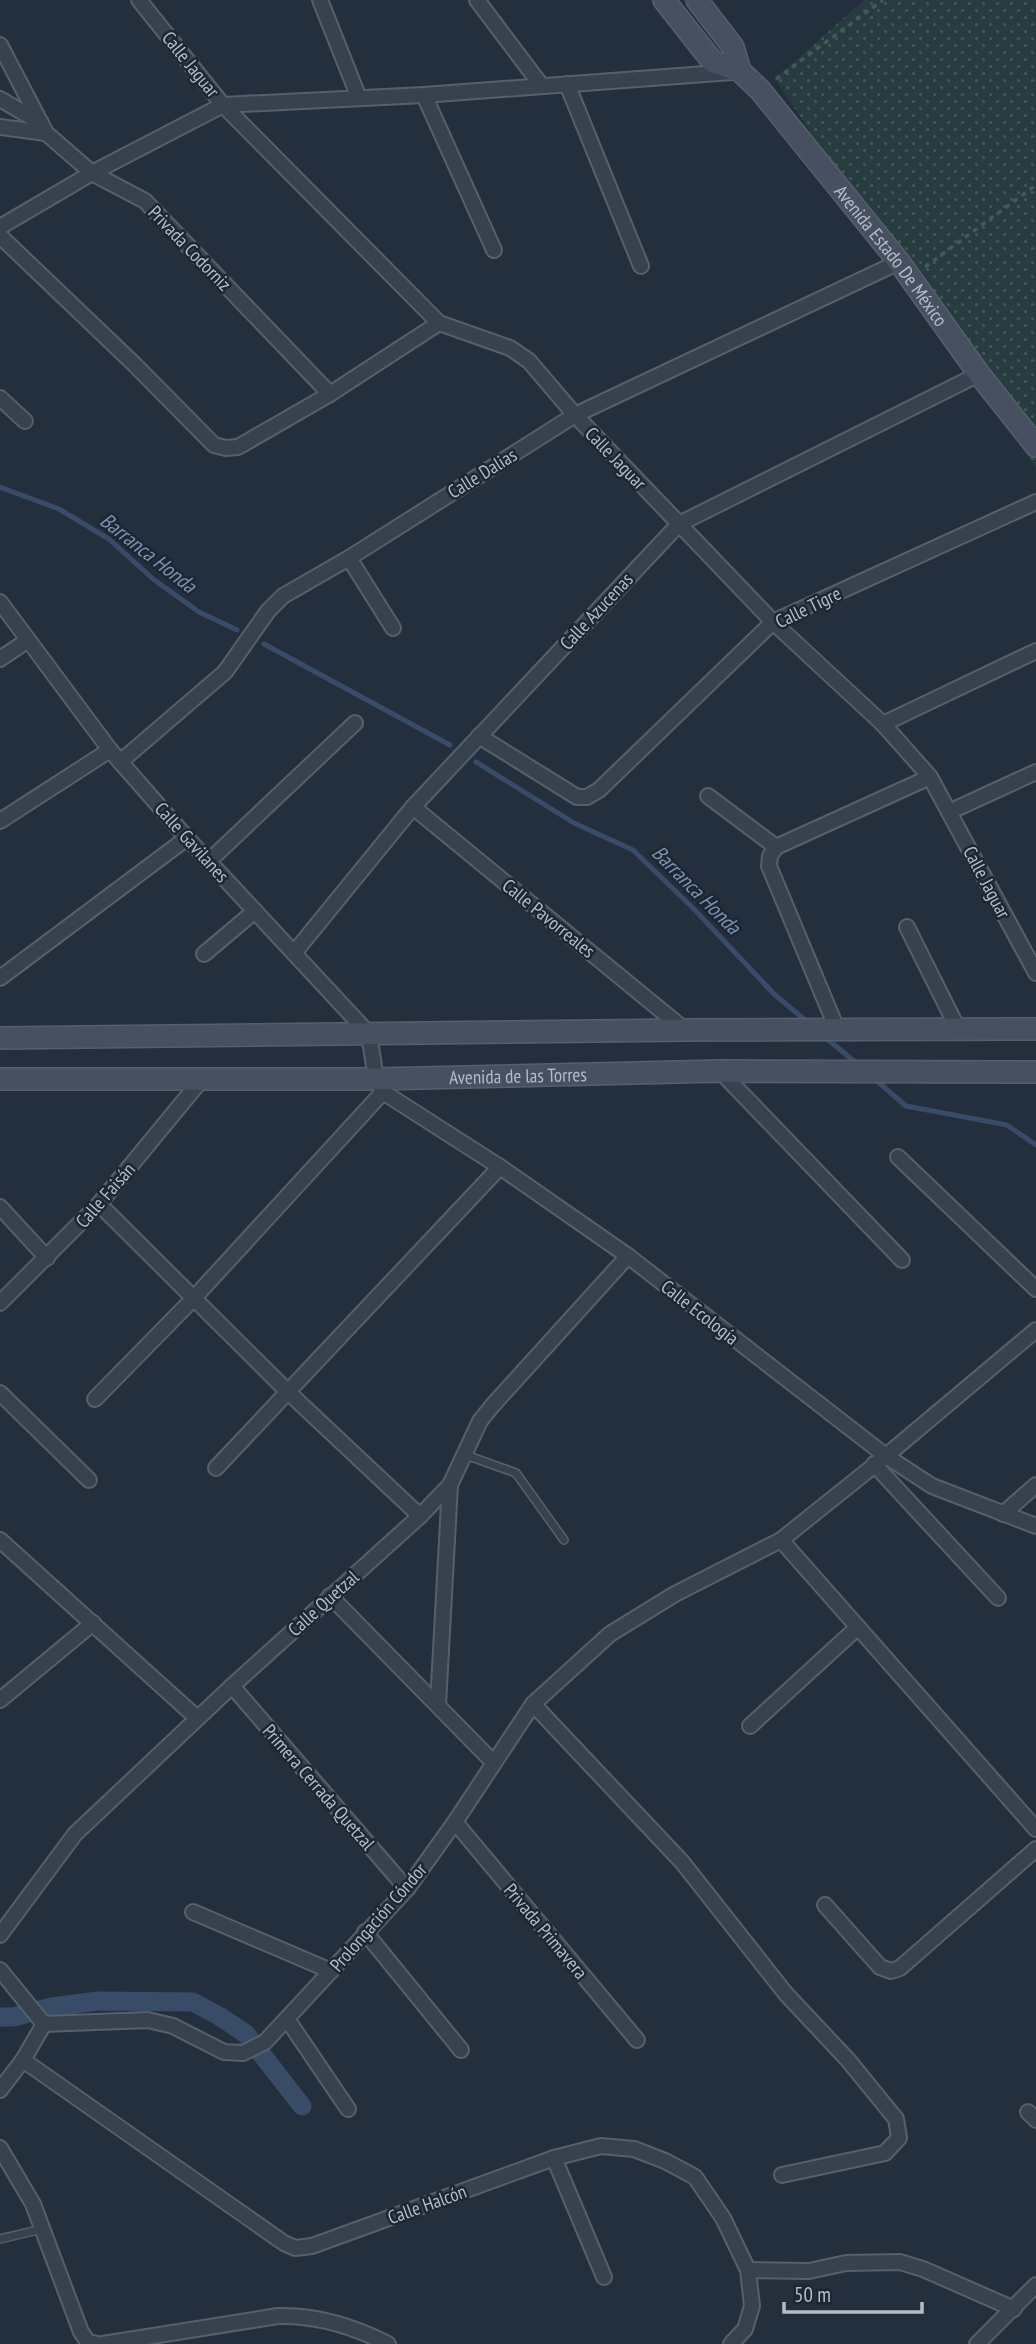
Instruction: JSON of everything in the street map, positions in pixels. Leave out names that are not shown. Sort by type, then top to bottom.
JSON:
[{"type":"main road","name":"Avenida Estado De México","points":[[664,0],[712,61],[740,72],[760,90],[904,270],[979,374],[1036,446]]},
{"type":"main road","name":"Avenida Estado De México","points":[[697,0],[733,47],[740,72]]},
{"type":"main road","points":[[0,1038],[1036,1029]]},
{"type":"main road","name":"Avenida de las Torres","points":[[0,1079],[202,1079],[379,1086],[720,1071],[1036,1072]]},
{"type":"street","points":[[320,0],[359,98]]},
{"type":"street","points":[[477,0],[541,85]]},
{"type":"street","name":"Calle Jaguar","points":[[140,1],[223,105],[439,323],[510,348],[529,361],[575,415],[773,622],[883,724],[930,777],[1036,973]]},
{"type":"street","name":"Privada Codorniz","points":[[0,45],[44,128],[92,173],[145,201],[330,394]]},
{"type":"street","points":[[0,227],[92,173],[223,105],[424,95],[740,72]]},
{"type":"street","points":[[567,84],[641,266]]},
{"type":"street","points":[[424,95],[494,250]]},
{"type":"street","points":[[0,99],[44,128]]},
{"type":"street","points":[[0,127],[44,128]]},
{"type":"street","points":[[0,236],[214,444],[226,448],[238,447],[330,394],[439,323]]},
{"type":"street","name":"Calle Dalias","points":[[120,762],[225,672],[268,611],[283,596],[349,558],[575,415],[904,270]]},
{"type":"street","name":"Calle Azucenas","points":[[294,953],[413,807],[679,524],[979,374]]},
{"type":"street","points":[[0,398],[25,421]]},
{"type":"street","name":"Calle Tigre","points":[[480,736],[577,797],[587,796],[599,790],[773,622],[1036,502]]},
{"type":"street","points":[[349,558],[393,628]]},
{"type":"street","name":"Calle Gavilanes","points":[[0,602],[120,762],[369,1034]]},
{"type":"street","points":[[0,659],[28,640]]},
{"type":"street","points":[[883,724],[1036,651]]},
{"type":"street","points":[[209,861],[355,723]]},
{"type":"street","points":[[0,821],[110,750]]},
{"type":"street","points":[[949,812],[1036,772]]},
{"type":"street","points":[[837,1029],[769,866],[773,852],[930,777]]},
{"type":"street","points":[[708,796],[773,852]]},
{"type":"street","name":"Calle Pavorreales","points":[[413,807],[685,1030]]},
{"type":"street","points":[[0,978],[187,838]]},
{"type":"street","points":[[204,954],[255,911]]},
{"type":"street","points":[[907,927],[958,1029]]},
{"type":"street","points":[[95,1399],[193,1299],[379,1086],[369,1034]]},
{"type":"street","points":[[720,1071],[902,1260]]},
{"type":"street","name":"Calle Faisán","points":[[0,1303],[99,1204],[202,1079]]},
{"type":"street","name":"Calle Ecología","points":[[379,1086],[628,1256],[880,1460],[932,1486],[1036,1526]]},
{"type":"street","points":[[898,1157],[1036,1289]]},
{"type":"street","points":[[216,1468],[500,1167]]},
{"type":"street","points":[[99,1204],[287,1391],[420,1516]]},
{"type":"street","points":[[0,1208],[47,1258]]},
{"type":"street","name":"Calle Quetzal","points":[[0,1936],[75,1834],[197,1718],[420,1516],[450,1485],[480,1421],[628,1256]]},
{"type":"street","name":"Prolongación Cóndor","points":[[41,2021],[148,2020],[173,2026],[224,2052],[243,2053],[265,2042],[407,1889],[533,1704],[610,1634],[675,1594],[781,1540],[1036,1330]]},
{"type":"street","points":[[0,1394],[89,1480]]},
{"type":"street","points":[[880,1460],[998,1598]]},
{"type":"street","points":[[438,1705],[450,1485]]},
{"type":"street","points":[[1003,1514],[1036,1485]]},
{"type":"street","points":[[1018,1500],[1036,1500]]},
{"type":"street","points":[[0,1540],[197,1718]]},
{"type":"street","points":[[781,1540],[1036,1829]]},
{"type":"street","points":[[330,1596],[494,1763]]},
{"type":"street","points":[[0,1700],[93,1623]]},
{"type":"street","points":[[750,1726],[858,1627]]},
{"type":"street","name":"Primera Cerrada Quetzal","points":[[232,1686],[407,1889]]},
{"type":"street","points":[[533,1704],[682,1862],[786,1994],[848,2060],[896,2119],[898,2138],[886,2153],[782,2175]]},
{"type":"street","name":"Privada Primavera","points":[[455,1822],[637,2040]]},
{"type":"street","points":[[825,1905],[880,1967],[891,1971],[900,1968],[1036,1849]]},
{"type":"street","points":[[193,1912],[331,1970]]},
{"type":"street","points":[[365,1932],[461,2050]]},
{"type":"street","points":[[0,1970],[41,2021],[23,2060],[0,2090]]},
{"type":"street","points":[[287,2019],[348,2109]]},
{"type":"street","name":"Calle Halcón","points":[[23,2060],[284,2243],[296,2248],[312,2246],[554,2158],[601,2146],[634,2149],[666,2161],[695,2177],[723,2218],[748,2270],[752,2306],[745,2329],[731,2344]]},
{"type":"street","points":[[0,2148],[33,2204],[81,2332],[97,2343],[278,2316],[304,2315],[366,2339],[388,2344]]},
{"type":"street","points":[[554,2158],[604,2277]]},
{"type":"street","points":[[748,2270],[809,2271],[846,2263],[900,2262],[923,2269],[1014,2309]]},
{"type":"street","points":[[977,2344],[1036,2285]]},
{"type":"lane","points":[[463,1454],[516,1473],[564,1540]]},
{"type":"lane","points":[[0,2239],[42,2229]]},
{"type":"path","points":[[760,90],[883,0]]},
{"type":"path","points":[[904,270],[1036,185]]},
{"type":"green space","points":[[864,0],[1036,0],[1036,468],[775,79]]},
{"type":"waterway","name":"Barranca Honda","points":[[0,487],[59,509],[109,539],[153,579],[199,612],[237,630]]},
{"type":"waterway","name":"Barranca Honda","points":[[264,644],[450,745]]},
{"type":"waterway","name":"Barranca Honda","points":[[476,762],[574,823],[633,850],[694,909],[774,994],[805,1020]]},
{"type":"waterway","name":"Barranca Honda","points":[[826,1038],[855,1062]]},
{"type":"waterway","name":"Barranca Honda","points":[[877,1081],[906,1106],[1007,1125],[1036,1145]]},
{"type":"waterway","points":[[0,2017],[98,2001],[193,2002],[246,2034],[302,2106]]}]
